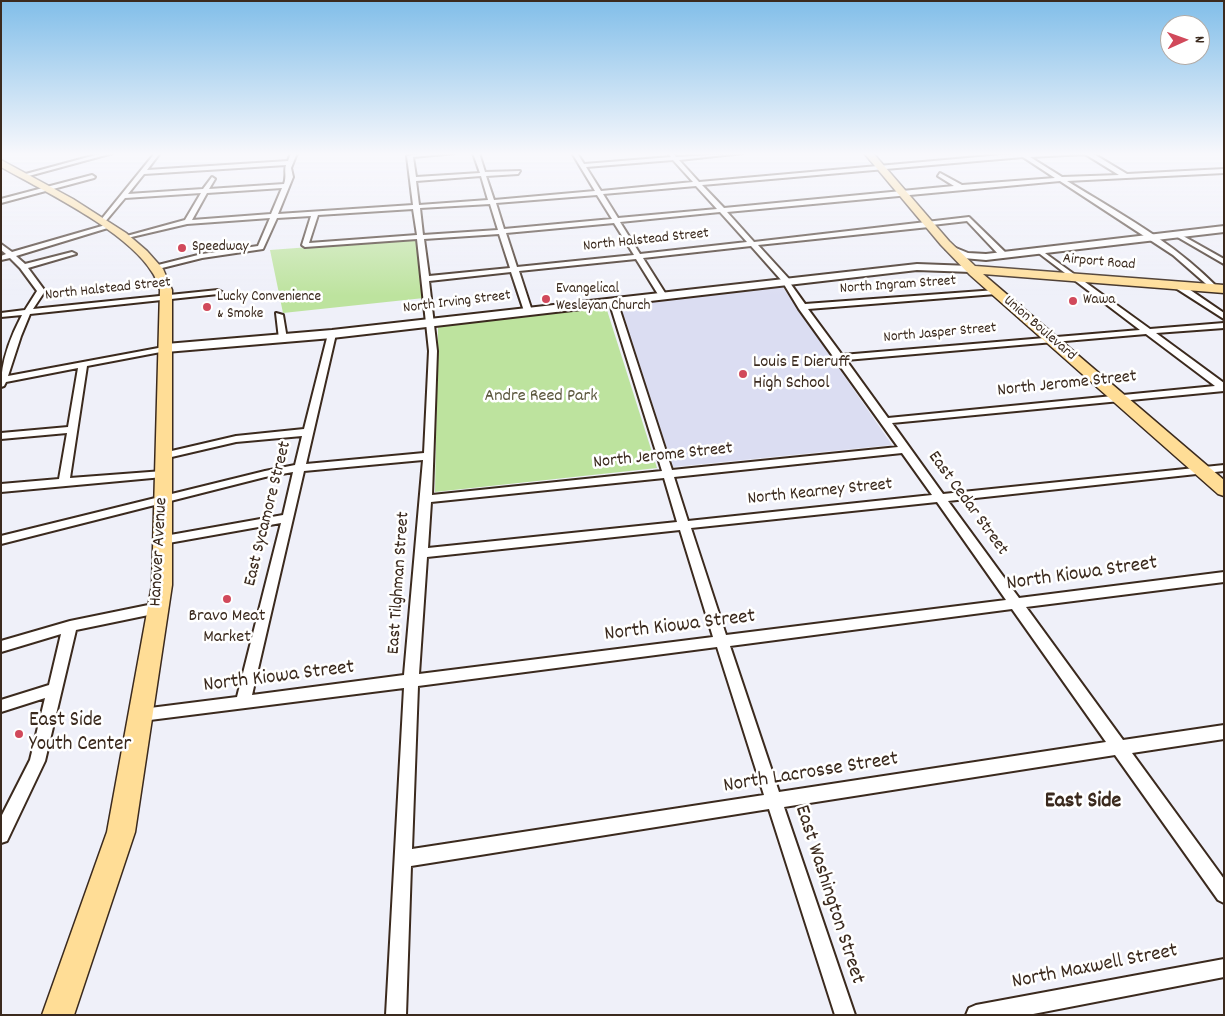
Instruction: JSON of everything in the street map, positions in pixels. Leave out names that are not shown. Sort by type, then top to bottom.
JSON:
[{"type":"main road","name":"Hanover Avenue","points":[[58,1015],[107,877],[120,832],[142,715],[162,585],[164,499],[163,404],[166,348],[165,282],[157,268],[125,238],[67,200]]},
{"type":"main road","name":"Union Boulevard","points":[[908,200],[972,270],[1224,490]]},
{"type":"main road","points":[[917,267],[958,261],[956,254]]},
{"type":"main road","name":"North Irving Street","points":[[166,348],[332,334],[917,267],[972,270]]},
{"type":"main road","name":"Airport Road","points":[[972,270],[1220,289]]},
{"type":"street","points":[[1,258],[105,224],[120,200]]},
{"type":"street","points":[[187,222],[200,200]]},
{"type":"street","points":[[157,268],[209,254],[261,248],[280,200]]},
{"type":"street","name":"East Tilghman Street","points":[[396,1015],[411,681],[428,456],[433,351],[415,200]]},
{"type":"street","points":[[125,238],[187,222],[511,200]]},
{"type":"street","points":[[604,200],[663,296]]},
{"type":"street","name":"East Cedar Street","points":[[713,200],[786,282],[904,450],[1224,894]]},
{"type":"street","points":[[315,214],[305,245],[502,231],[824,200]]},
{"type":"street","points":[[1094,200],[1185,260],[1220,289]]},
{"type":"street","points":[[492,202],[528,312]]},
{"type":"street","name":"North Halstead Street","points":[[425,279],[969,219],[1003,254]]},
{"type":"street","points":[[956,254],[970,256],[1003,254],[1224,229]]},
{"type":"street","points":[[1176,234],[1224,262]]},
{"type":"street","points":[[1,246],[24,267],[41,291],[26,312],[15,335],[2,381]]},
{"type":"street","points":[[1038,250],[1224,388]]},
{"type":"street","points":[[24,267],[72,254]]},
{"type":"street","points":[[1178,287],[1224,317]]},
{"type":"street","name":"North Halstead Street","points":[[1,315],[218,292]]},
{"type":"street","name":"North Ingram Street","points":[[802,307],[996,292]]},
{"type":"street","name":"East Washington Street","points":[[613,302],[722,642],[845,1015]]},
{"type":"street","points":[[279,315],[283,339]]},
{"type":"street","name":"North Jasper Street","points":[[839,358],[1224,325]]},
{"type":"street","name":"East Sycamore Street","points":[[243,702],[332,334]]},
{"type":"street","name":"North Irving Street","points":[[2,381],[166,348]]},
{"type":"street","points":[[64,482],[83,364]]},
{"type":"street","name":"North Jerome Street","points":[[883,420],[1224,388]]},
{"type":"street","points":[[1,436],[72,430]]},
{"type":"street","points":[[1,488],[64,482],[163,465],[236,439],[308,432]]},
{"type":"street","name":"North Jerome Street","points":[[425,498],[904,450]]},
{"type":"street","points":[[1,540],[265,474],[299,468],[428,456]]},
{"type":"street","name":"North Kearney Street","points":[[420,553],[1224,468]]},
{"type":"street","points":[[163,540],[287,518]]},
{"type":"street","name":"North Kiowa Street","points":[[142,715],[1224,577]]},
{"type":"street","points":[[1,647],[70,626],[158,608]]},
{"type":"street","points":[[1,835],[37,761],[70,626]]},
{"type":"street","points":[[1,706],[55,689]]},
{"type":"street","name":"North Lacrosse Street","points":[[404,859],[1224,732]]},
{"type":"street","name":"North Maxwell Street","points":[[976,1015],[1224,968]]},
{"type":"shaded area","name":"Louis E Dieruff High School","points":[[782,286],[892,445],[673,467],[619,303]]},
{"type":"green space","points":[[416,239],[424,298],[283,313],[270,250]]},
{"type":"green space","name":"Andre Reed Park","points":[[606,307],[657,468],[435,492],[438,326]]},
{"type":"place","name":"Speedway","points":[[182,248]]},
{"type":"place","name":"Evangelical Wesleyan Church","points":[[546,299]]},
{"type":"place","name":"Wawa","points":[[1073,301]]},
{"type":"place","name":"Lucky Convenience & Smoke","points":[[207,307]]},
{"type":"place","name":"Louis E Dieruff High School","points":[[743,374]]},
{"type":"place","name":"Bravo Meat Market","points":[[227,599]]},
{"type":"place","name":"East Side Youth Center","points":[[19,734]]},
{"type":"district","name":"East Side","points":[[1083,803]]}]
